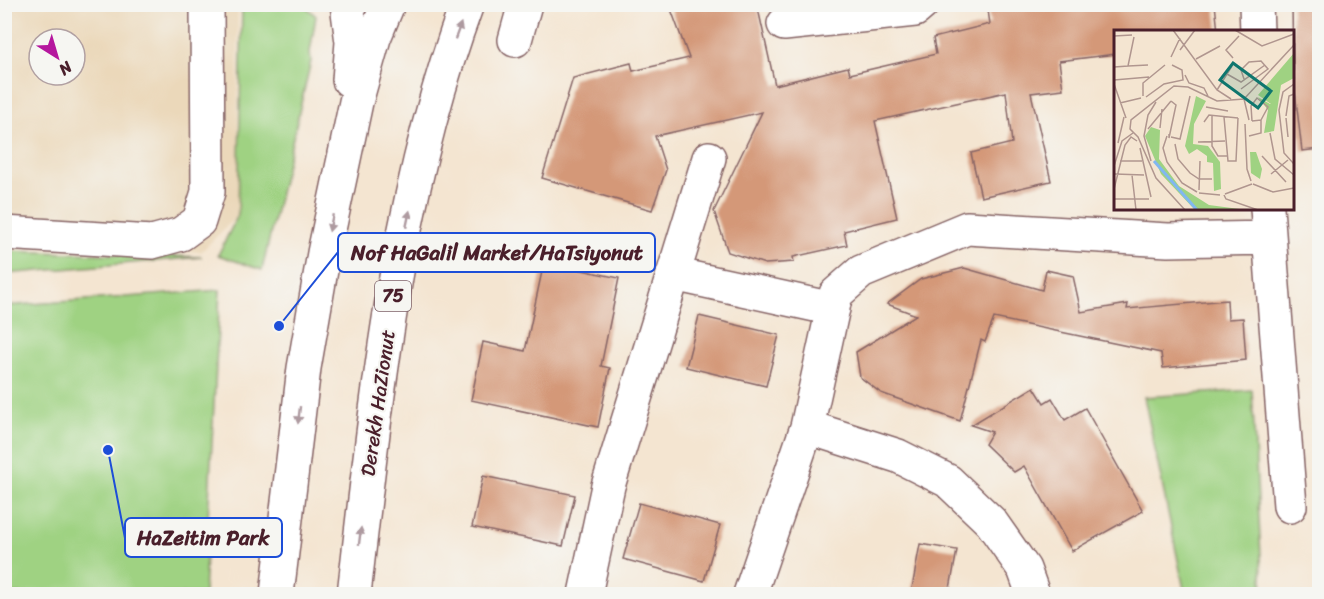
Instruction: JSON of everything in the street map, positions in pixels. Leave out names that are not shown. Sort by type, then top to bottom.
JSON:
[{"type":"main road","points":[[4,233],[152,242],[182,234],[199,221],[208,192],[207,4]]},
{"type":"main road","points":[[340,176],[352,42],[347,4]]},
{"type":"main road","points":[[277,594],[304,368],[340,176],[356,102],[374,38],[388,4]]},
{"type":"main road","name":"Derekh HaZionut","points":[[354,594],[379,378],[398,267],[430,120],[446,61],[467,4]]},
{"type":"main road","points":[[515,40],[525,4]]},
{"type":"main road","points":[[784,24],[915,10],[922,4]]},
{"type":"main road","points":[[1256,4],[1257,30]]},
{"type":"main road","points":[[585,594],[608,486],[709,158]]},
{"type":"main road","points":[[750,594],[807,427],[836,294],[861,272],[967,228],[1167,240],[1268,223],[1290,506]]},
{"type":"main road","points":[[674,274],[833,309]]},
{"type":"main road","points":[[807,427],[898,456],[948,481],[991,522],[1024,569],[1033,594]]},
{"type":"shaded area","points":[[5,5],[238,5],[238,215],[201,252],[5,242]]},
{"type":"green space","points":[[242,5],[304,5],[316,16],[310,52],[311,61],[262,270],[218,255],[238,215]]},
{"type":"green space","points":[[5,251],[202,257],[5,274]]},
{"type":"green space","points":[[220,290],[204,594],[5,594],[5,306]]},
{"type":"green space","points":[[1252,390],[1263,594],[1185,594],[1144,397]]},
{"type":"building","points":[[669,4],[757,4],[775,85],[848,67],[850,74],[936,54],[933,38],[990,24],[987,4],[1215,4],[1218,30],[1114,30],[1114,54],[1059,61],[1063,89],[1031,93],[1051,181],[981,197],[971,153],[1012,143],[1006,92],[875,121],[897,218],[844,231],[847,245],[793,257],[794,262],[765,264],[728,252],[714,211],[762,112],[655,136],[666,170],[652,210],[542,178],[573,78],[631,63],[633,71],[689,58]]},
{"type":"building","points":[[1292,4],[1320,4],[1320,149],[1302,151],[1294,83]]},
{"type":"building","points":[[544,262],[619,278],[601,366],[610,368],[598,427],[471,400],[483,342],[525,351]]},
{"type":"building","points":[[964,268],[1042,290],[1046,270],[1073,276],[1081,312],[1128,304],[1127,309],[1227,300],[1228,319],[1243,318],[1246,360],[1163,368],[1161,353],[994,318],[985,342],[981,340],[960,421],[881,393],[860,377],[856,352],[916,315],[887,304],[921,279]]},
{"type":"building","points":[[699,316],[779,335],[766,386],[686,367]]},
{"type":"building","points":[[1034,387],[1044,403],[1052,398],[1065,420],[1085,408],[1143,511],[1072,551],[1024,466],[1014,472],[985,444],[992,432],[971,425]]},
{"type":"building","points":[[483,476],[575,495],[563,546],[472,527]]},
{"type":"building","points":[[639,503],[720,525],[704,581],[623,559]]},
{"type":"building","points":[[920,544],[957,550],[949,594],[911,594]]},
{"type":"place","name":"Nof HaGalil Market/HaTsiyonut","points":[[279,326]]},
{"type":"place","name":"HaZeitim Park","points":[[108,450]]}]
